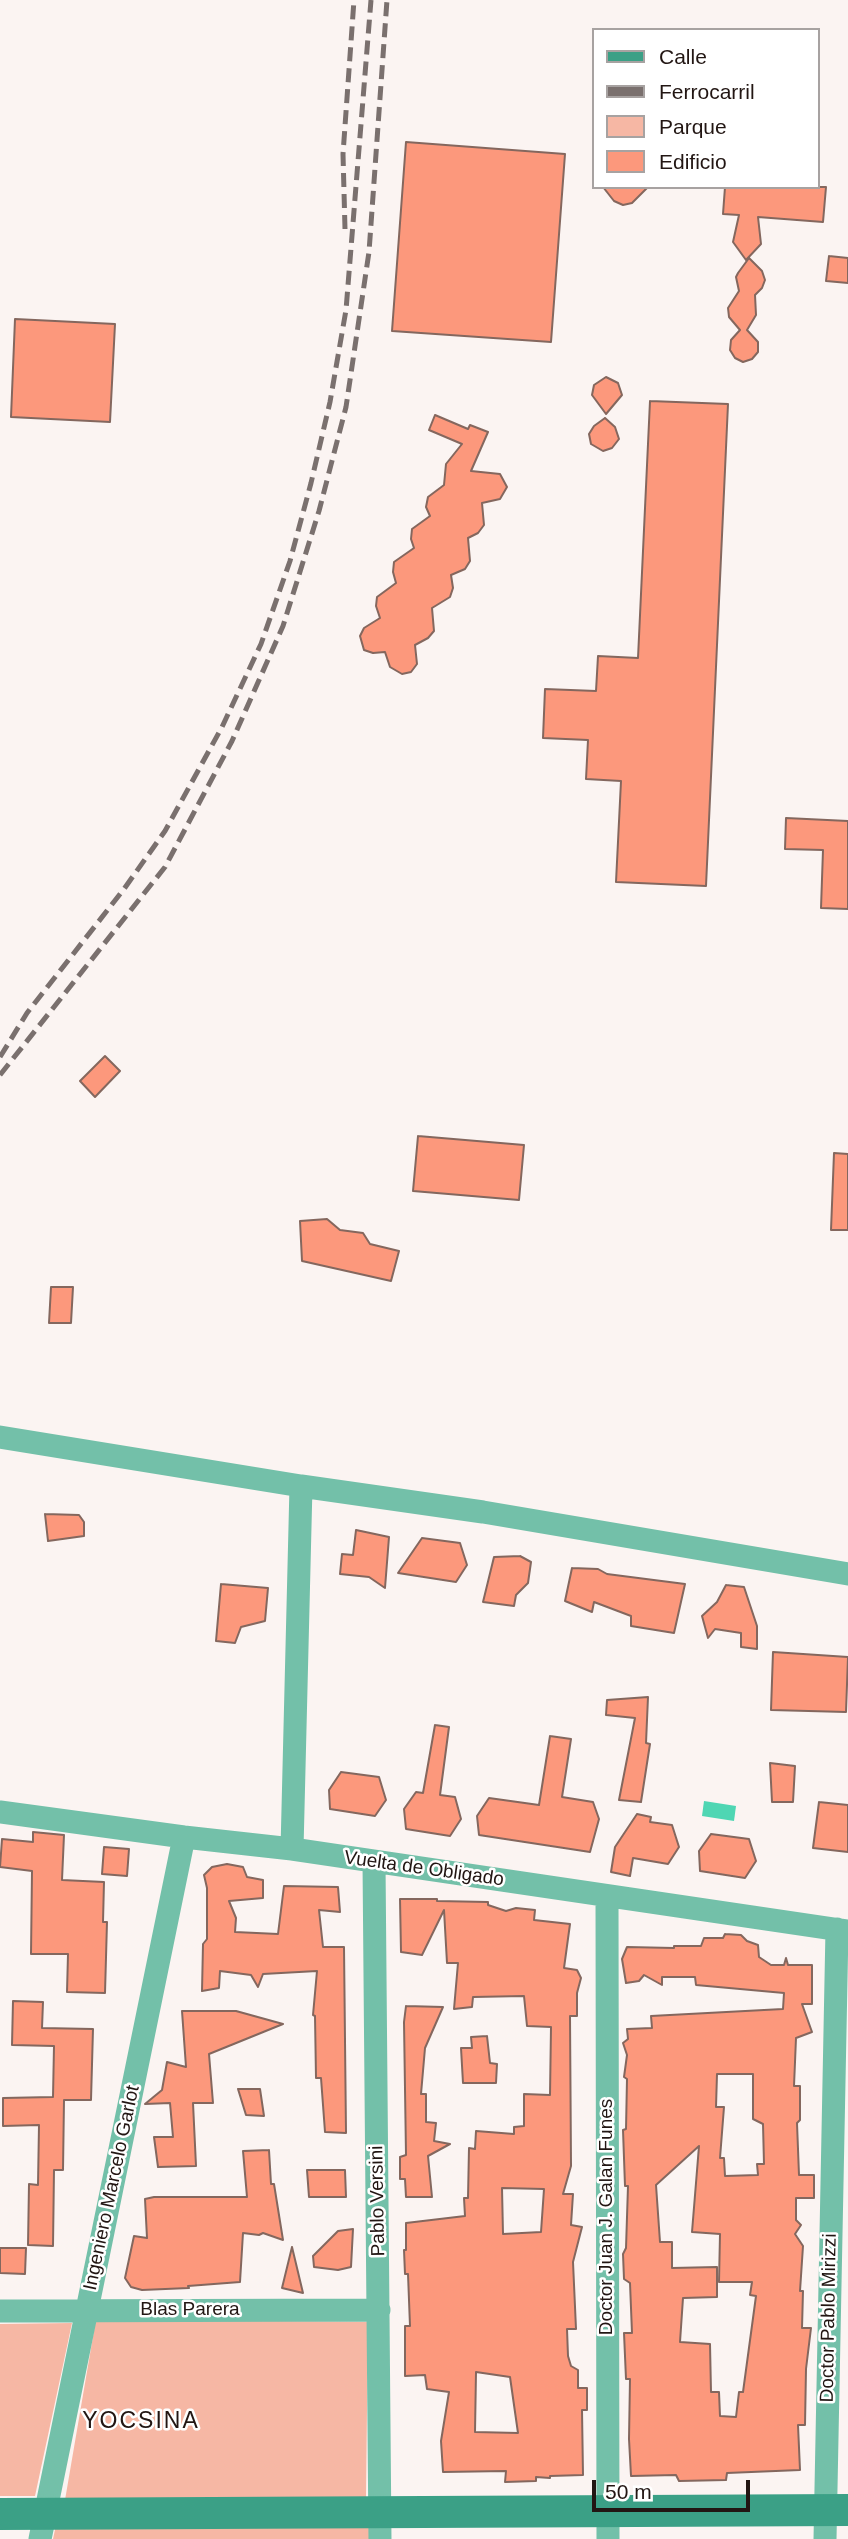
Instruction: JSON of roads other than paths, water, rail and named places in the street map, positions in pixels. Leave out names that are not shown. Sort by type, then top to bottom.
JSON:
[{"type":"main road","points":[[0,2514],[42,2526],[608,2525],[833,2520]]},
{"type":"street","points":[[0,1437],[301,1486],[483,1511],[848,1574]]},
{"type":"street","points":[[292,1849],[301,1486]]},
{"type":"street","name":"Vuelta de Obligado","points":[[0,1812],[184,1838],[292,1849],[842,1930]]},
{"type":"street","name":"Ingeniero Marcelo Garlot","points":[[42,2526],[184,1838]]},
{"type":"street","name":"Pablo Versini","points":[[374,1862],[380,2526]]},
{"type":"street","name":"Doctor Juan J. Galan Funes","points":[[607,1896],[608,2525]]},
{"type":"street","name":"Doctor Pablo Mirizzi","points":[[833,2520],[842,1930]]},
{"type":"street","name":"Blas Parera","points":[[0,2311],[379,2310]]},
{"type":"railway","points":[[345,229],[343,154],[354,0]]},
{"type":"railway","points":[[0,1057],[27,1013],[124,889],[165,831],[222,727],[261,644],[290,561],[311,483],[330,402],[346,310],[371,0]]},
{"type":"railway","points":[[0,1075],[165,867],[232,741],[283,626],[319,511],[346,407],[369,252],[387,0]]},
{"type":"district","name":"YOCSINA","points":[[141,2422]]}]
